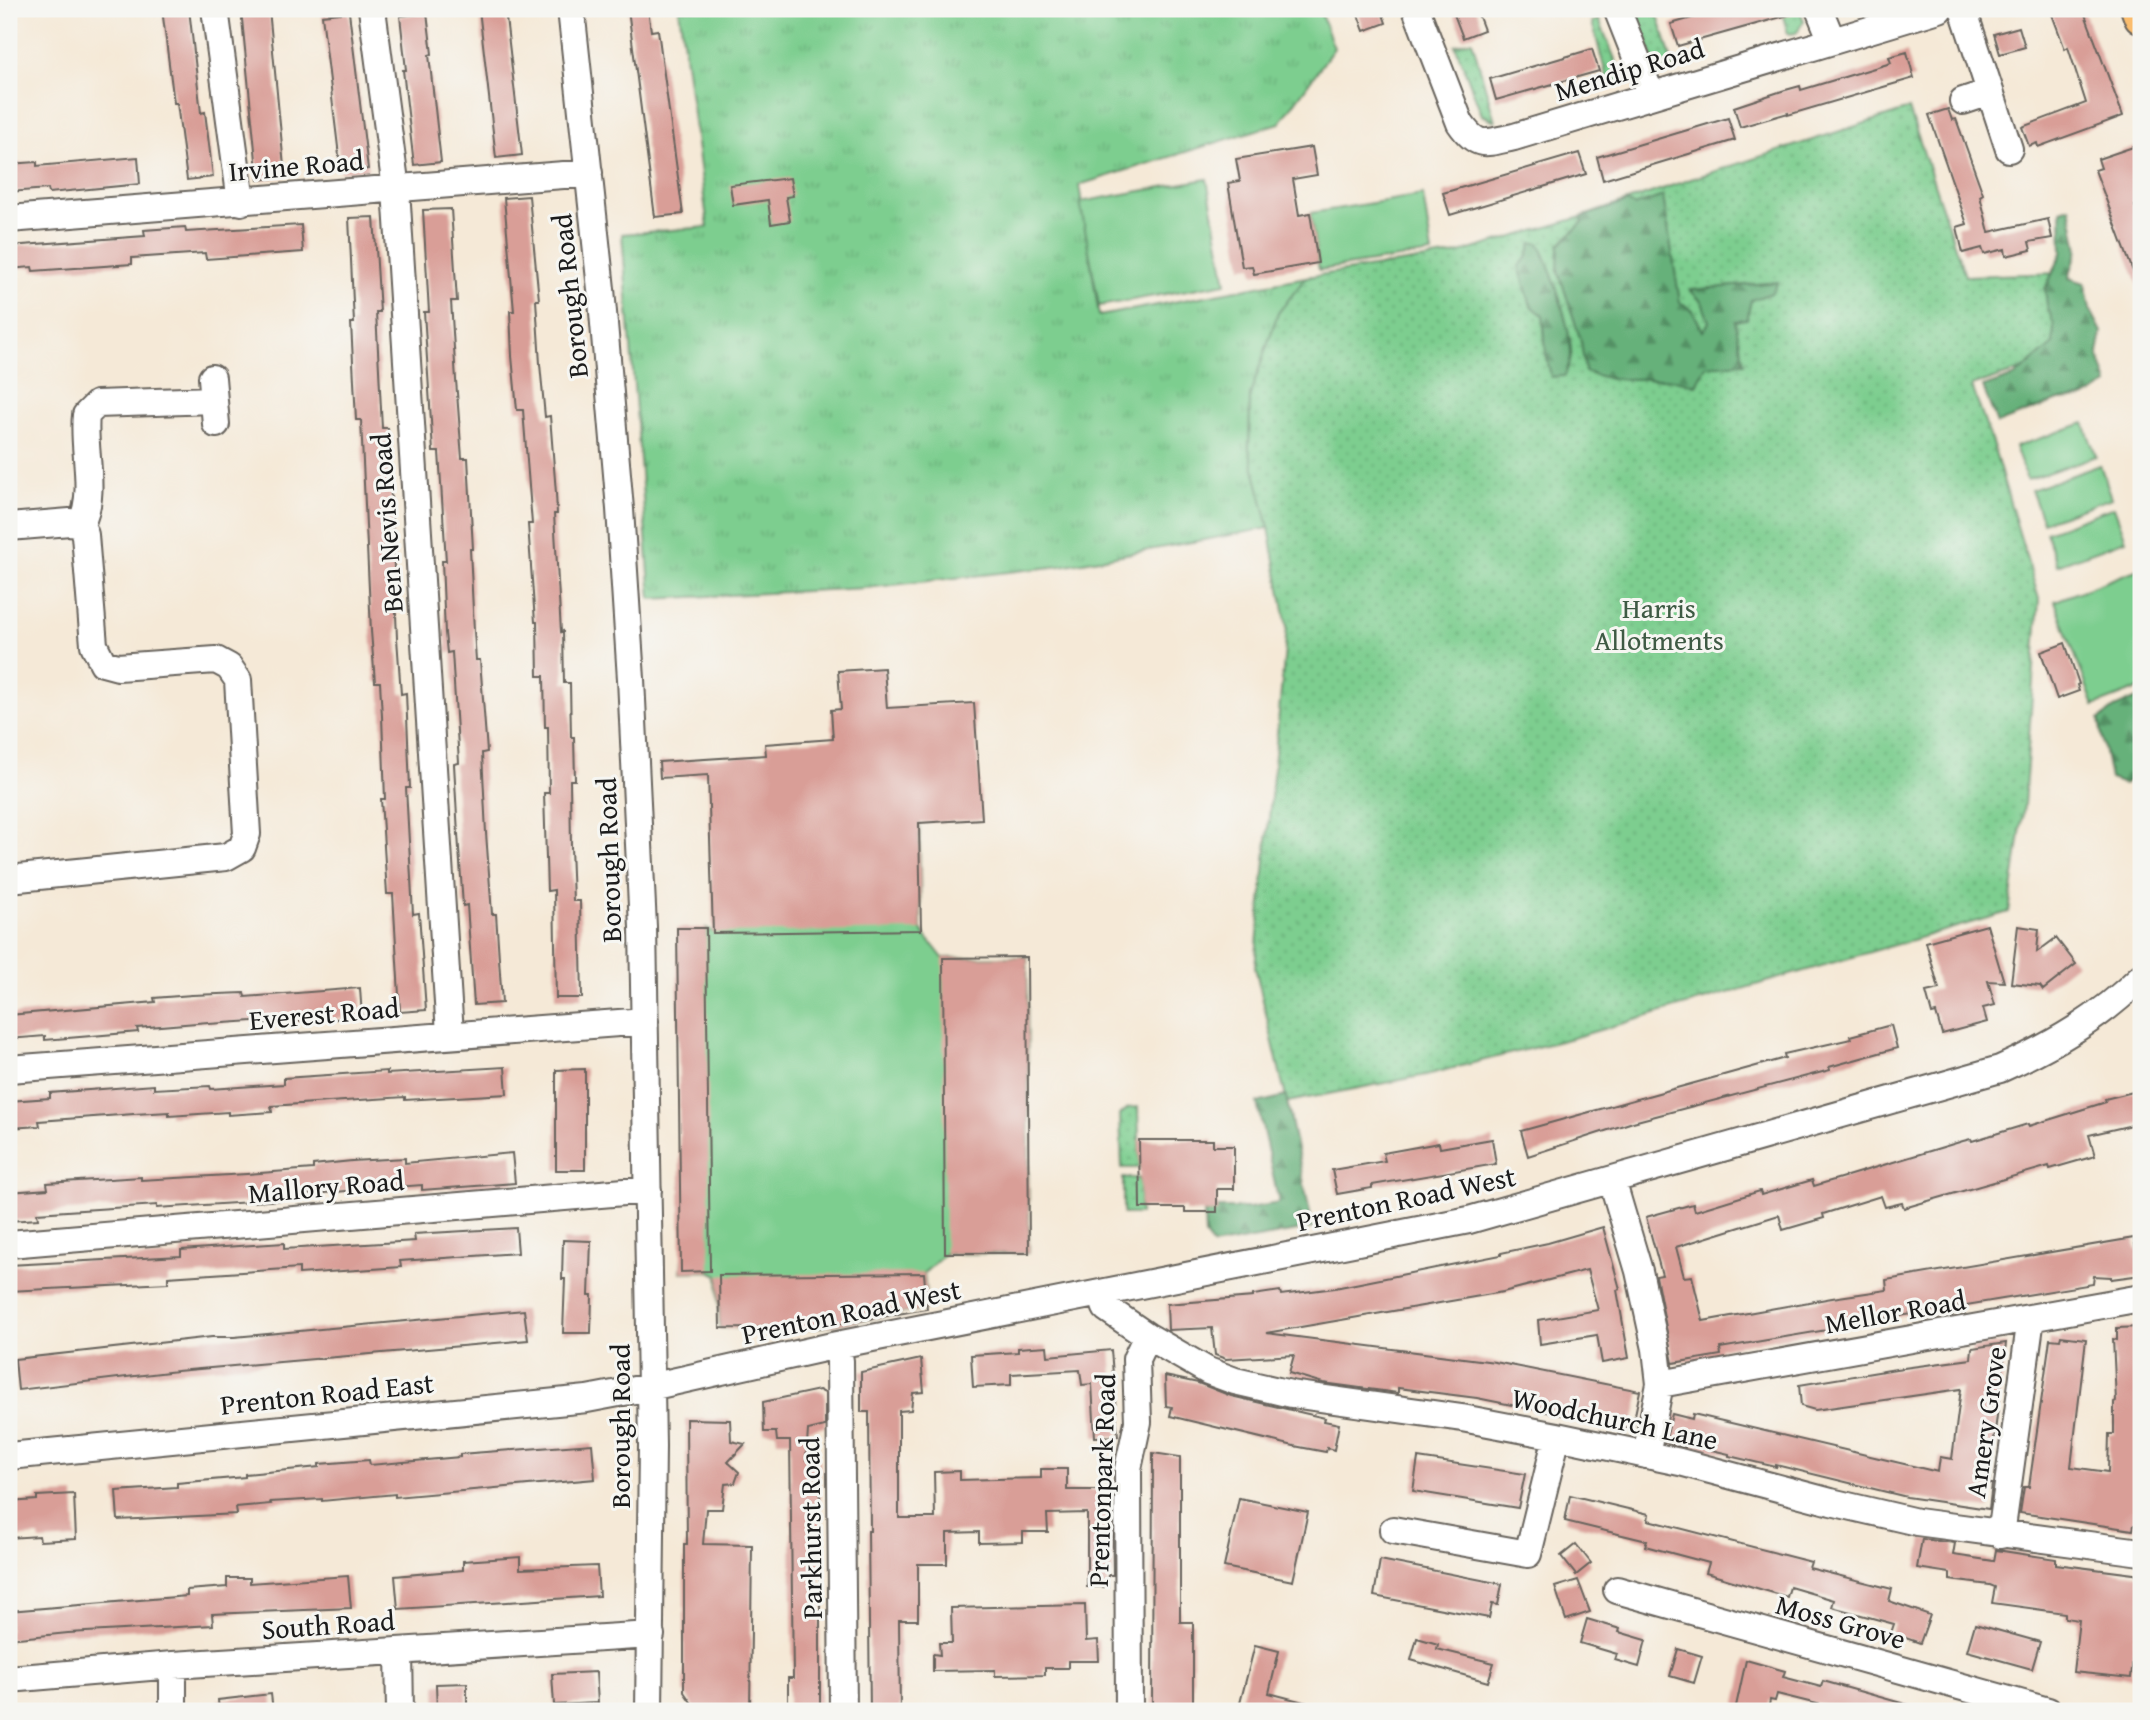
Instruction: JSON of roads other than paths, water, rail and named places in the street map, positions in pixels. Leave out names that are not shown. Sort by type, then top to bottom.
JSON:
[{"type":"main road","points":[[2138,9],[2141,18]]},
{"type":"street","points":[[215,9],[241,202]]},
{"type":"street","name":"Ben Nevis Road","points":[[372,9],[396,189],[450,1034]]},
{"type":"street","name":"Borough Road","points":[[570,9],[601,289],[624,560],[643,927],[652,1446],[649,1711]]},
{"type":"street","name":"Mendip Road","points":[[1416,9],[1460,123],[1471,138],[1483,142],[1514,137],[1939,9]]},
{"type":"street","points":[[1617,9],[1651,95]]},
{"type":"street","points":[[1819,9],[1832,41]]},
{"type":"street","points":[[1964,9],[2009,149]]},
{"type":"street","points":[[1963,101],[1990,92]]},
{"type":"street","name":"Irvine Road","points":[[9,219],[589,173]]},
{"type":"street","points":[[9,879],[226,858],[242,848],[247,834],[238,680],[229,667],[216,660],[118,667],[103,663],[94,645],[85,535],[81,524],[88,497],[86,415],[97,404],[214,401]]},
{"type":"street","points":[[9,527],[70,522],[81,524]]},
{"type":"street","name":"Prenton Road West","points":[[650,1387],[837,1345],[1469,1220],[2000,1069],[2050,1046],[2087,1023],[2141,977]]},
{"type":"street","name":"Everest Road","points":[[9,1069],[645,1021]]},
{"type":"street","points":[[1612,1180],[1639,1271],[1656,1349],[1660,1384],[1646,1455]]},
{"type":"street","name":"Mallory Road","points":[[9,1244],[648,1190]]},
{"type":"street","name":"Woodchurch Lane","points":[[1101,1294],[1106,1308],[1147,1336],[1208,1371],[1235,1381],[1291,1394],[1462,1418],[1557,1436],[1646,1455],[1917,1522],[2141,1552]]},
{"type":"street","name":"Mellor Road","points":[[1660,1384],[2141,1298]]},
{"type":"street","name":"Amery Grove","points":[[2001,1535],[2031,1318]]},
{"type":"street","name":"Prentonpark Road","points":[[1129,1711],[1128,1469],[1138,1422],[1136,1359],[1147,1336]]},
{"type":"street","name":"Parkhurst Road","points":[[837,1345],[840,1362],[843,1711]]},
{"type":"street","name":"Prenton Road East","points":[[9,1456],[587,1399],[650,1387]]},
{"type":"street","points":[[1393,1530],[1528,1554],[1557,1436]]},
{"type":"street","name":"Moss Grove","points":[[1618,1590],[2048,1711]]},
{"type":"street","name":"South Road","points":[[9,1679],[173,1665],[651,1636]]},
{"type":"street","points":[[399,1651],[400,1711]]},
{"type":"street","points":[[173,1665],[173,1711]]},
{"type":"park label","name":"Harris Allotments","points":[[1659,623]]}]
